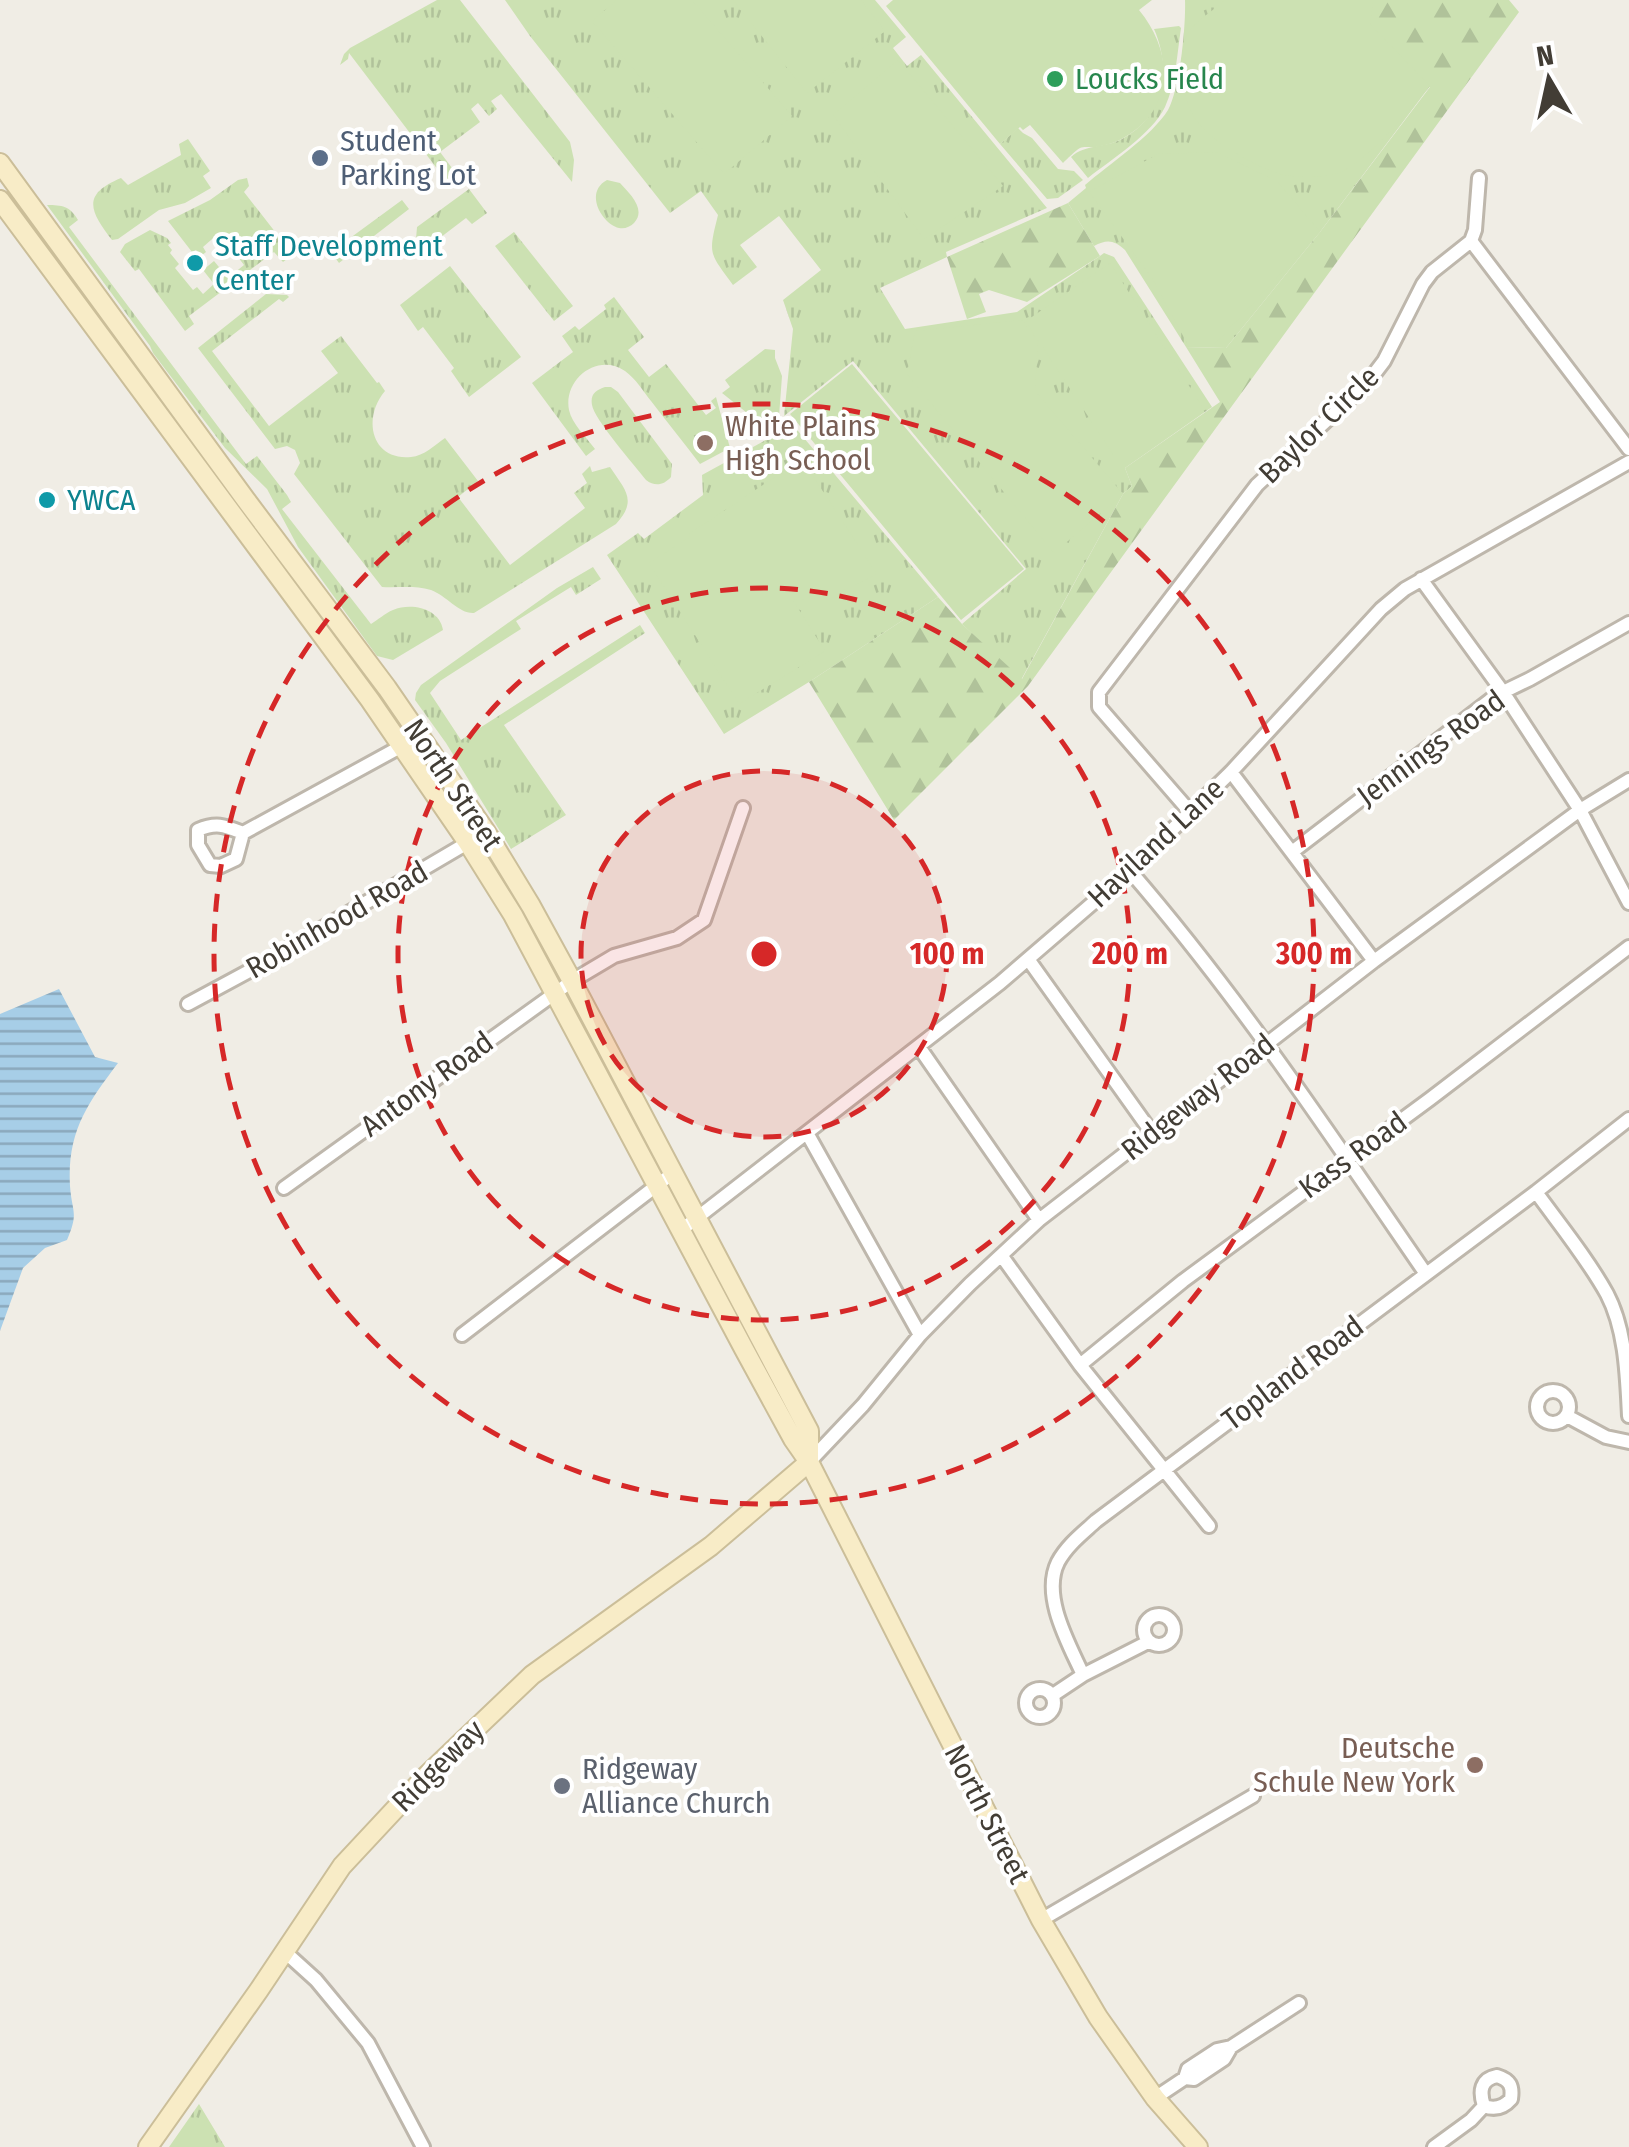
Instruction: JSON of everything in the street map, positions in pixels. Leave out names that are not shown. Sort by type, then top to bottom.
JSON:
[{"type":"main road","name":"North Street","points":[[0,163],[387,688],[486,832],[572,981],[809,1430],[809,1462]]},
{"type":"main road","name":"North Street","points":[[0,200],[402,746],[513,915],[680,1231],[809,1462],[1041,1920],[1098,2017],[1156,2098],[1198,2147]]},
{"type":"main road","name":"Ridgeway","points":[[148,2147],[342,1866],[425,1776],[532,1675],[711,1546],[809,1462]]},
{"type":"street","points":[[1480,178],[1471,241],[1629,449]]},
{"type":"street","name":"Baylor Circle","points":[[1191,814],[1099,707],[1099,692],[1257,485],[1368,382],[1384,361],[1422,284],[1471,241]]},
{"type":"street","name":"Haviland Lane","points":[[680,1231],[919,1047],[1130,871],[1191,814],[1381,609],[1422,578],[1629,462]]},
{"type":"street","points":[[1422,578],[1580,810],[1629,902]]},
{"type":"street","name":"Jennings Road","points":[[1292,852],[1503,692],[1629,622]]},
{"type":"street","points":[[243,832],[402,746]]},
{"type":"street","points":[[1231,772],[1374,962]]},
{"type":"street","name":"Ridgeway Road","points":[[809,1462],[920,1335],[1040,1220],[1374,962],[1580,810],[1629,780]]},
{"type":"street","name":"Antony Road","points":[[284,1188],[554,992],[614,956],[678,938],[704,920],[743,808]]},
{"type":"street","name":"Robinhood Road","points":[[188,1004],[486,832]]},
{"type":"street","points":[[1130,871],[1184,934],[1426,1274]]},
{"type":"street","name":"Kass Road","points":[[1080,1365],[1183,1281],[1629,947]]},
{"type":"street","points":[[1028,959],[1152,1133]]},
{"type":"street","points":[[919,1047],[1040,1220]]},
{"type":"street","name":"Topland Road","points":[[1082,1675],[1060,1625],[1055,1598],[1055,1570],[1067,1548],[1096,1521],[1629,1119]]},
{"type":"street","points":[[807,1134],[920,1335]]},
{"type":"street","points":[[462,1335],[673,1174]]},
{"type":"street","points":[[1536,1192],[1622,1315],[1629,1416]]},
{"type":"street","points":[[1001,1255],[1080,1365],[1209,1526]]},
{"type":"street","points":[[1567,1416],[1606,1437],[1629,1442]]},
{"type":"street","points":[[1053,1695],[1082,1675],[1148,1642]]},
{"type":"street","points":[[1041,1920],[1253,1796]]},
{"type":"street","points":[[284,1951],[316,1980],[368,2043],[423,2147]]},
{"type":"street","points":[[1156,2098],[1185,2078],[1194,2079],[1224,2059],[1231,2047],[1299,2003]]},
{"type":"street","points":[[1434,2147],[1472,2120],[1484,2106]]},
{"type":"green space","points":[[437,0],[460,0],[570,142],[574,160],[572,182],[501,94],[491,101],[497,109],[489,116],[478,103],[471,109],[480,122],[440,152],[461,180],[448,183],[349,53],[340,65],[350,48]]},
{"type":"green space","points":[[505,0],[875,0],[906,37],[893,48],[907,66],[921,55],[1047,208],[946,252],[947,257],[880,288],[905,329],[1017,312],[1104,253],[1114,257],[1212,407],[1125,468],[1132,486],[1123,494],[1021,680],[962,624],[1026,569],[853,361],[784,416],[793,329],[783,300],[821,270],[779,216],[740,245],[757,267],[733,285],[713,253],[718,215],[701,191],[670,213]]},
{"type":"green space","points":[[617,0],[692,0],[792,116],[724,174],[592,21]]},
{"type":"green space","points":[[733,0],[861,0],[885,31],[807,93]]},
{"type":"green space","name":"Loucks Field","points":[[893,0],[1152,0],[1139,10],[1163,60],[1161,94],[1142,125],[1125,137],[1107,145],[1080,148],[1063,163],[1030,125],[1023,130],[1020,127],[1000,144],[886,6]]},
{"type":"green space","points":[[1185,0],[1373,0],[1430,86],[1226,348],[1186,347],[1125,250],[1110,242],[1094,246],[1068,203],[1141,140],[1168,110],[1179,73]]},
{"type":"green space","points":[[1225,0],[1373,0],[1370,24],[1430,86],[1376,145],[1341,172],[1302,177],[1270,171],[1208,133],[1194,117],[1185,95],[1182,71],[1186,37]]},
{"type":"green space","points":[[1373,0],[1509,0],[1519,12],[1028,686],[894,820],[809,682],[938,597],[1022,679],[1123,494],[1132,486],[1125,468],[1220,402],[1186,347],[1226,348],[1430,87],[1370,24]]},
{"type":"green space","points":[[1181,28],[1172,88],[1159,117],[1131,146],[1088,178],[1071,157],[1122,139],[1147,118],[1163,76],[1163,60],[1154,29]]},
{"type":"green space","points":[[898,60],[1003,186],[924,239],[833,115]]},
{"type":"green space","points":[[1018,128],[1032,138],[1058,169],[1074,171],[1083,180],[1058,198],[1047,199],[1000,144]]},
{"type":"green space","points":[[188,139],[210,171],[203,176],[211,188],[185,203],[159,210],[112,240],[95,213],[93,205],[99,191],[121,178],[128,185],[181,155],[179,144]]},
{"type":"green space","points":[[1217,152],[1278,182],[1320,232],[1212,347],[1189,347],[1152,278],[1089,192],[1158,154]]},
{"type":"green space","points":[[247,178],[249,186],[244,192],[290,251],[297,246],[299,250],[283,262],[274,252],[189,316],[194,324],[185,331],[139,269],[135,271],[120,252],[125,244],[150,230],[167,238],[170,253],[179,264],[175,268],[193,290],[197,287],[203,294],[214,284],[203,270],[214,261],[228,278],[244,265],[235,253],[239,250],[219,233],[203,247],[206,252],[201,256],[196,250],[192,252],[168,221]]},
{"type":"green space","points":[[607,180],[620,183],[635,202],[638,218],[629,227],[613,226],[598,208],[596,193]]},
{"type":"green space","points":[[469,189],[487,213],[472,224],[466,218],[424,250],[416,239],[417,227]]},
{"type":"green space","points":[[402,200],[409,209],[339,263],[331,252]]},
{"type":"green space","points":[[1068,203],[1100,256],[1027,302],[989,290],[979,294],[986,312],[967,319],[947,257]]},
{"type":"green space","points":[[47,205],[65,207],[75,215],[78,220],[69,227],[246,464],[257,456],[287,495],[291,502],[282,509],[371,624],[393,610],[416,607],[437,617],[443,630],[393,660],[377,656],[298,547],[267,489],[225,448]]},
{"type":"green space","points":[[514,232],[573,306],[554,321],[495,246]]},
{"type":"green space","points":[[1110,263],[1202,406],[1118,462],[1038,340],[1035,391],[1123,494],[1054,553],[907,374],[915,331],[1022,320],[1036,338],[1026,321]]},
{"type":"green space","points":[[450,266],[521,357],[469,397],[451,371],[454,368],[423,327],[418,331],[400,305]]},
{"type":"green space","points":[[266,294],[289,297],[283,302],[279,299],[212,351],[269,426],[338,373],[321,351],[341,336],[385,391],[374,413],[374,436],[379,445],[397,456],[411,457],[445,438],[478,481],[458,497],[510,565],[585,508],[574,493],[587,483],[582,474],[590,466],[592,472],[610,467],[620,482],[628,501],[623,516],[474,613],[463,611],[431,590],[382,587],[294,474],[300,463],[295,450],[287,446],[275,449],[198,348]]},
{"type":"green space","points":[[614,297],[644,337],[628,350],[649,377],[666,364],[706,415],[716,408],[711,401],[716,397],[730,448],[700,464],[633,378],[615,366],[604,365],[585,372],[571,388],[569,410],[595,449],[586,456],[532,383],[573,352],[562,336],[575,326],[579,330],[606,309],[604,305]]},
{"type":"green space","points":[[765,349],[775,350],[782,376],[779,417],[767,429],[722,393],[730,387],[725,380]]},
{"type":"green space","points":[[852,364],[1024,569],[961,620],[790,414]]},
{"type":"green space","points":[[605,387],[618,392],[672,464],[671,477],[665,482],[646,480],[594,412],[592,398]]},
{"type":"green space","points":[[793,425],[938,597],[724,734],[607,555],[638,533],[644,539],[703,495],[702,475]]},
{"type":"green space","points":[[793,465],[807,467],[877,574],[836,592],[793,600],[825,651],[739,704],[649,563]]},
{"type":"green space","points":[[593,567],[601,579],[576,595],[571,587],[516,621],[521,629],[440,681],[430,693],[461,740],[640,625],[645,633],[504,725],[566,815],[511,849],[415,700],[416,693],[421,685],[557,588]]},
{"type":"green space","points":[[199,2104],[225,2147],[169,2147]]},
{"type":"water","points":[[59,989],[95,1057],[118,1063],[88,1106],[76,1134],[70,1167],[74,1218],[71,1231],[67,1240],[45,1248],[23,1268],[0,1331],[0,1014]]},
{"type":"place","name":"Loucks Field","points":[[1055,79]]},
{"type":"place","name":"Student Parking Lot","points":[[320,158]]},
{"type":"place","name":"Staff Development Center","points":[[195,263]]},
{"type":"place","name":"White Plains High School","points":[[705,443]]},
{"type":"place","name":"YWCA","points":[[47,500]]},
{"type":"place","name":"Deutsche Schule New York","points":[[1475,1765]]},
{"type":"place","name":"Ridgeway Alliance Church","points":[[562,1786]]}]
